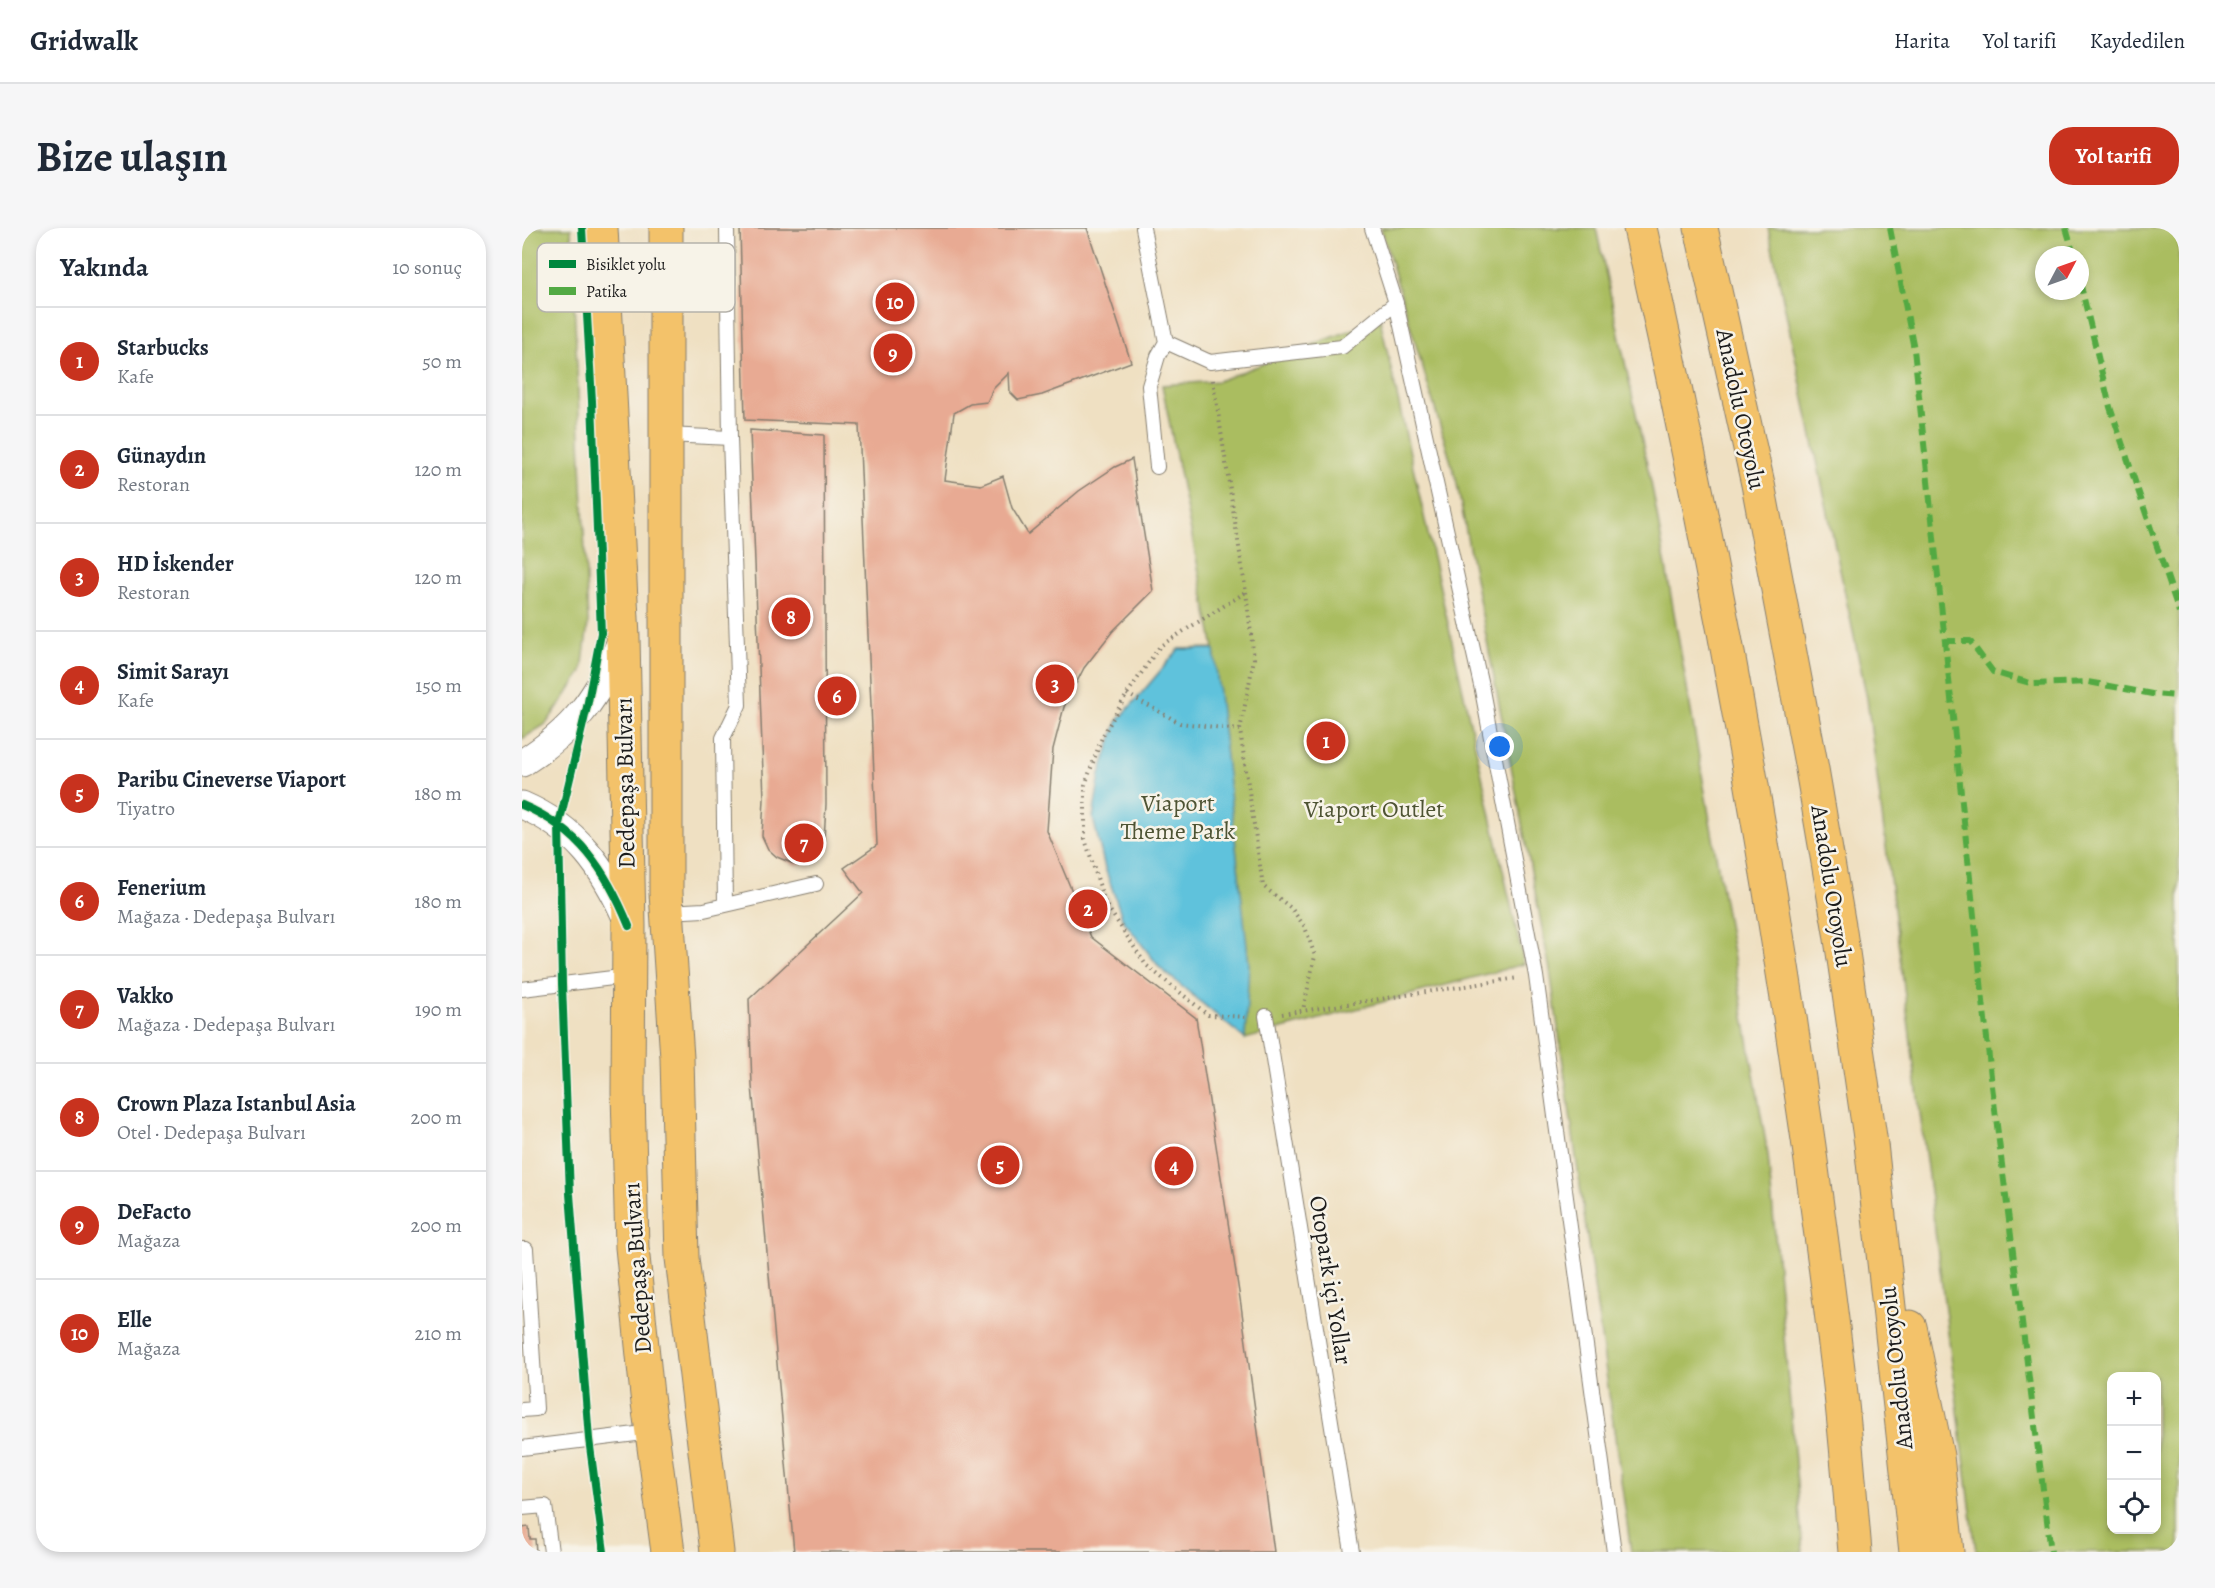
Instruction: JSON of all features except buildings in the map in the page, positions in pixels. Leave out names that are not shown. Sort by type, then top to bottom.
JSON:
[{"type":"main road","name":"Dedepaşa Bulvarı","points":[[601,228],[602,243]]},
{"type":"main road","name":"Dedepaşa Bulvarı","points":[[666,228],[666,243]]},
{"type":"main road","points":[[1640,228],[1677,392],[1758,812],[1819,1220],[1839,1381],[1855,1552]]},
{"type":"main road","name":"Anadolu Otoyolu","points":[[1701,228],[1758,484],[1812,769],[1840,932],[1871,1144],[1916,1552]]},
{"type":"main road","name":"Dedepaşa Bulvarı","points":[[606,312],[623,637],[632,1247],[651,1432],[668,1552]]},
{"type":"main road","name":"Dedepaşa Bulvarı","points":[[666,312],[666,893],[677,1058],[682,1258],[717,1552]]},
{"type":"main road","points":[[1871,1144],[1937,1456],[1947,1552]]},
{"type":"street","points":[[522,763],[548,747],[587,707],[608,673],[623,637]]},
{"type":"street","points":[[522,805],[544,814],[559,824],[589,854],[616,895],[629,926]]},
{"type":"lane","points":[[728,228],[728,243]]},
{"type":"lane","points":[[1143,228],[1166,342],[1158,356],[1149,386],[1157,467]]},
{"type":"lane","points":[[1372,228],[1396,303],[1482,690],[1536,976],[1614,1552]]},
{"type":"lane","points":[[1166,342],[1210,362],[1342,347],[1396,303]]},
{"type":"lane","points":[[725,905],[723,738],[739,705],[730,438],[729,312]]},
{"type":"lane","points":[[667,435],[730,438]]},
{"type":"lane","points":[[667,912],[704,910],[816,884]]},
{"type":"lane","points":[[522,988],[629,976]]},
{"type":"lane","name":"Otopark içi Yollar","points":[[1266,1016],[1352,1552]]},
{"type":"lane","points":[[522,1249],[526,1249],[536,1409],[522,1410]]},
{"type":"lane","points":[[522,1448],[651,1432]]},
{"type":"lane","points":[[522,1508],[545,1506],[551,1552]]},
{"type":"path","points":[[1210,362],[1246,592],[1254,659],[1240,730],[1263,886],[1291,908],[1305,927],[1315,956],[1303,1011]]},
{"type":"path","points":[[1246,592],[1160,646],[1127,694],[1102,737],[1085,784],[1085,839],[1105,903],[1146,965],[1208,1014],[1253,1018],[1536,976]]},
{"type":"path","points":[[1127,694],[1180,723],[1240,730]]},
{"type":"green space","points":[[522,228],[571,228],[572,243],[537,243],[537,312],[575,312],[588,623],[582,672],[546,724],[522,739]]},
{"type":"green space","points":[[1381,228],[1596,228],[1653,492],[1768,1155],[1803,1552],[1631,1552],[1550,970],[1456,479]]},
{"type":"green space","points":[[1768,228],[2179,228],[2179,1552],[1976,1552],[1867,698]]},
{"type":"green space","name":"Viaport Outlet","points":[[1380,319],[1524,964],[1245,1039],[1123,920],[1093,818],[1117,722],[1179,649],[1214,648],[1162,385],[1218,381]]},
{"type":"water","name":"Viaport Theme Park","points":[[1179,649],[1214,649],[1249,964],[1245,1039],[1160,968],[1123,920],[1105,868],[1093,818],[1100,774],[1117,722]]},
{"type":"marked path","points":[[1890,228],[1914,349],[1992,1086],[2051,1552]]},
{"type":"marked path","points":[[2066,228],[2071,246]]},
{"type":"marked path","points":[[2084,300],[2110,407],[2179,612]]},
{"type":"marked path","points":[[1944,641],[1970,641],[1993,672],[2033,684],[2088,682],[2152,694],[2179,696]]},
{"type":"cycle path","points":[[582,228],[583,243]]},
{"type":"cycle path","points":[[587,312],[601,633],[587,707],[559,824],[570,1194],[589,1439],[604,1552]]},
{"type":"cycle path","points":[[522,805],[560,826],[575,839],[600,869],[629,926]]},
{"type":"place","name":"Elle","points":[[895,302]]},
{"type":"place","name":"DeFacto","points":[[893,353]]},
{"type":"place","name":"Crown Plaza Istanbul Asia","points":[[791,617]]},
{"type":"place","name":"HD İskender","points":[[1055,684]]},
{"type":"place","name":"Fenerium","points":[[837,696]]},
{"type":"place","name":"Starbucks","points":[[1326,741]]},
{"type":"place","name":"Vakko","points":[[804,843]]},
{"type":"place","name":"Günaydın","points":[[1088,909]]},
{"type":"place","name":"Paribu Cineverse Viaport","points":[[1000,1165]]},
{"type":"place","name":"Simit Sarayı","points":[[1174,1166]]}]
